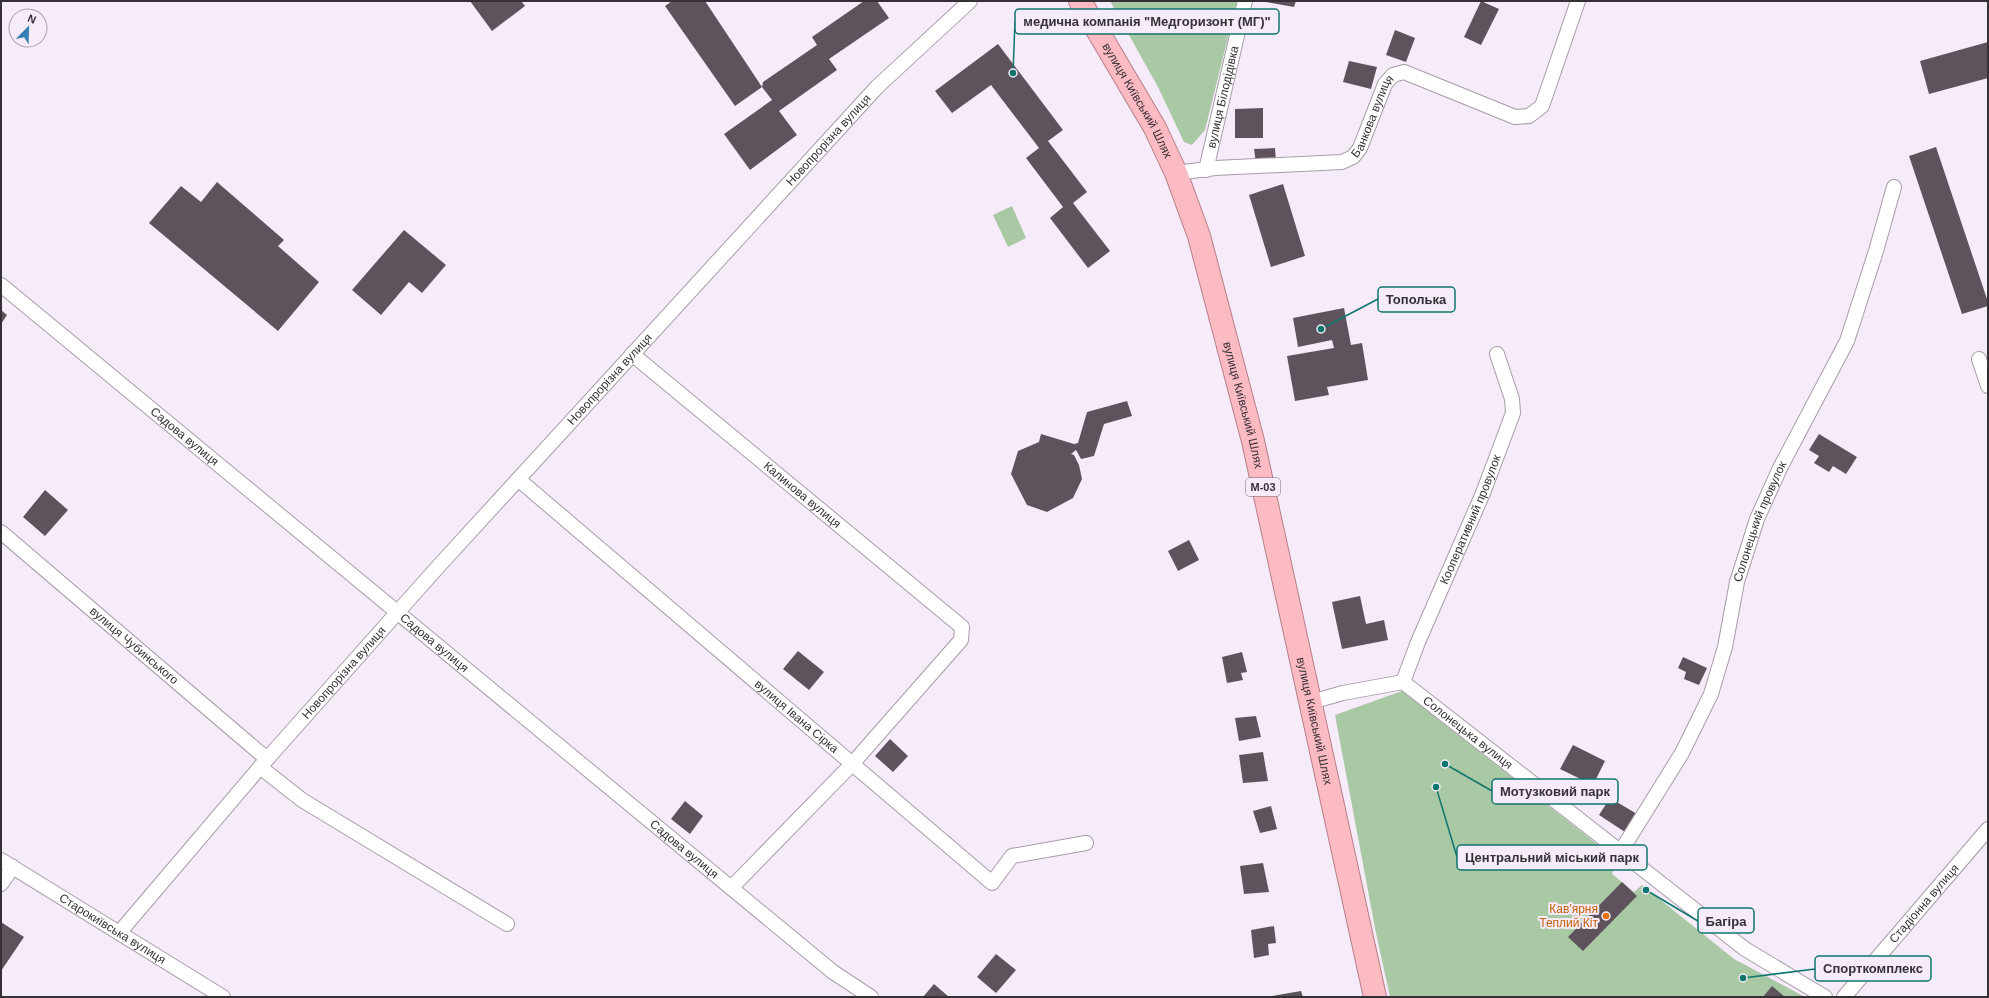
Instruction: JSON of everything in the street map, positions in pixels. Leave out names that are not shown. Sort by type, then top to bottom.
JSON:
[{"type":"highway","name":"вулиця Київський Шлях","points":[[1080,1],[1155,128],[1176,174],[1199,236],[1253,441],[1375,997]]},
{"type":"street","name":"Новопрорізна вулиця","points":[[119,933],[264,763],[398,612],[632,354],[877,87],[970,1]]},
{"type":"street","name":"вулиця Білодідівка","points":[[1206,170],[1245,1]]},
{"type":"street","name":"Банкова вулиця","points":[[1176,174],[1206,170],[1342,162],[1353,157],[1360,148],[1385,84],[1393,75],[1404,72],[1515,117],[1529,116],[1542,106],[1578,1]]},
{"type":"street","name":"Солонецький провулок","points":[[1621,852],[1682,753],[1711,694],[1725,647],[1737,582],[1757,520],[1780,468],[1848,341],[1894,187]]},
{"type":"street","name":"Садова вулиця","points":[[1,285],[833,972],[871,997]]},
{"type":"street","name":"Калинова вулиця","points":[[632,354],[962,626],[961,640],[852,764]]},
{"type":"street","name":"Кооперативний провулок","points":[[1403,682],[1418,642],[1483,493],[1513,412],[1512,399],[1497,354]]},
{"type":"street","points":[[1979,359],[1988,386]]},
{"type":"street","name":"вулиця Івана Сірка","points":[[518,479],[992,883],[1012,856],[1086,843]]},
{"type":"street","name":"вулиця Чубинського","points":[[1,532],[264,763]]},
{"type":"street","points":[[1308,696],[1318,700],[1343,693],[1403,682]]},
{"type":"street","name":"Солонецька вулиця","points":[[1403,682],[1745,949],[1825,997]]},
{"type":"street","points":[[264,763],[302,800],[507,924]]},
{"type":"street","points":[[731,888],[852,764]]},
{"type":"street","name":"Стадіонна вулиця","points":[[1844,997],[1988,829]]},
{"type":"street","points":[[1,884],[7,864]]},
{"type":"street","name":"Старокиївська вулиця","points":[[7,864],[223,997]]},
{"type":"green space","points":[[1110,1],[1237,1],[1205,130],[1192,145],[1184,142],[1158,87]]},
{"type":"green space","points":[[1012,206],[1026,238],[1008,247],[993,215]]},
{"type":"green space","points":[[1402,691],[1616,859],[1612,874],[1634,892],[1642,885],[1734,959],[1805,997],[1390,997],[1376,933],[1335,715]]},
{"type":"building","points":[[470,1],[521,1],[525,6],[492,31]]},
{"type":"building","points":[[672,1],[705,1],[762,87],[735,106],[665,6]]},
{"type":"building","points":[[864,1],[877,1],[889,18],[829,59],[837,70],[779,111],[797,135],[750,170],[724,134],[772,100],[762,87],[763,82],[817,45],[812,37]]},
{"type":"building","points":[[1260,1],[1296,1],[1294,7]]},
{"type":"building","points":[[1481,1],[1499,9],[1481,45],[1464,37]]},
{"type":"building","points":[[1395,30],[1415,38],[1406,62],[1386,55]]},
{"type":"building","points":[[1988,42],[1988,78],[1929,94],[1920,61]]},
{"type":"building","points":[[998,44],[1063,130],[1048,141],[1087,192],[1073,203],[1110,251],[1088,268],[1050,218],[1063,207],[1026,158],[1039,148],[991,85],[952,113],[935,91]]},
{"type":"building","points":[[1349,61],[1377,67],[1371,89],[1343,82]]},
{"type":"building","points":[[1263,108],[1263,138],[1235,138],[1235,109]]},
{"type":"building","points":[[1936,147],[1988,302],[1988,306],[1962,314],[1909,156]]},
{"type":"building","points":[[1275,148],[1276,162],[1256,163],[1254,149]]},
{"type":"building","points":[[217,182],[284,240],[278,246],[319,282],[278,331],[149,223],[181,186],[201,202]]},
{"type":"building","points":[[1283,184],[1305,256],[1271,267],[1249,195]]},
{"type":"building","points":[[404,230],[446,265],[422,293],[409,282],[381,315],[352,290]]},
{"type":"building","points":[[1344,308],[1351,345],[1362,343],[1368,380],[1327,387],[1329,395],[1295,401],[1287,356],[1334,348],[1332,340],[1298,347],[1293,318]]},
{"type":"building","points":[[1,310],[7,315],[1,324]]},
{"type":"building","points":[[1127,401],[1132,416],[1104,424],[1094,456],[1081,459],[1076,450],[1071,454],[1074,455],[1079,465],[1082,479],[1073,498],[1047,512],[1027,505],[1011,474],[1018,451],[1039,442],[1041,434],[1074,444],[1078,443],[1087,412]]},
{"type":"building","points":[[1819,434],[1857,457],[1846,474],[1833,466],[1829,472],[1814,463],[1819,456],[1809,450]]},
{"type":"building","points":[[45,490],[68,510],[45,536],[23,517]]},
{"type":"building","points":[[1189,540],[1199,560],[1178,571],[1168,551]]},
{"type":"building","points":[[1360,596],[1366,624],[1384,620],[1388,640],[1342,649],[1332,602]]},
{"type":"building","points":[[798,651],[824,672],[809,690],[783,669]]},
{"type":"building","points":[[1242,652],[1247,672],[1241,673],[1243,680],[1227,683],[1222,657]]},
{"type":"building","points":[[1683,657],[1707,668],[1699,685],[1684,679],[1686,672],[1678,668]]},
{"type":"building","points":[[1256,716],[1261,737],[1239,741],[1235,718]]},
{"type":"building","points":[[890,739],[908,756],[893,772],[875,756]]},
{"type":"building","points":[[1573,745],[1605,761],[1593,785],[1560,769]]},
{"type":"building","points":[[1263,752],[1268,781],[1243,783],[1239,755]]},
{"type":"building","points":[[1610,798],[1637,814],[1625,832],[1599,815]]},
{"type":"building","points":[[685,801],[703,816],[690,834],[671,819]]},
{"type":"building","points":[[1271,806],[1277,829],[1260,833],[1253,811]]},
{"type":"building","points":[[1263,863],[1269,892],[1244,894],[1240,866]]},
{"type":"building","points":[[1622,882],[1637,896],[1583,951],[1568,937]]},
{"type":"building","points":[[1,922],[24,937],[1,971]]},
{"type":"building","points":[[1274,926],[1276,943],[1268,944],[1269,955],[1254,958],[1251,930]]},
{"type":"building","points":[[996,954],[1016,970],[996,993],[977,977]]},
{"type":"building","points":[[934,984],[949,997],[923,997]]},
{"type":"building","points":[[1772,986],[1785,997],[1763,997]]},
{"type":"building","points":[[1301,991],[1303,997],[1272,997],[1272,996]]},
{"type":"place","name":"медична компанія \"Медгоризонт (МГ)\"","points":[[1013,73]]},
{"type":"place","name":"Тополька","points":[[1321,329]]},
{"type":"place","name":"Мотузковий парк","points":[[1445,764]]},
{"type":"place","name":"Центральний міський парк","points":[[1436,787]]},
{"type":"place","name":"Багіра","points":[[1646,890]]},
{"type":"place","name":"Кав'ярня Теплий Кіт","points":[[1606,916]]},
{"type":"place","name":"Спорткомплекс","points":[[1743,978]]}]
